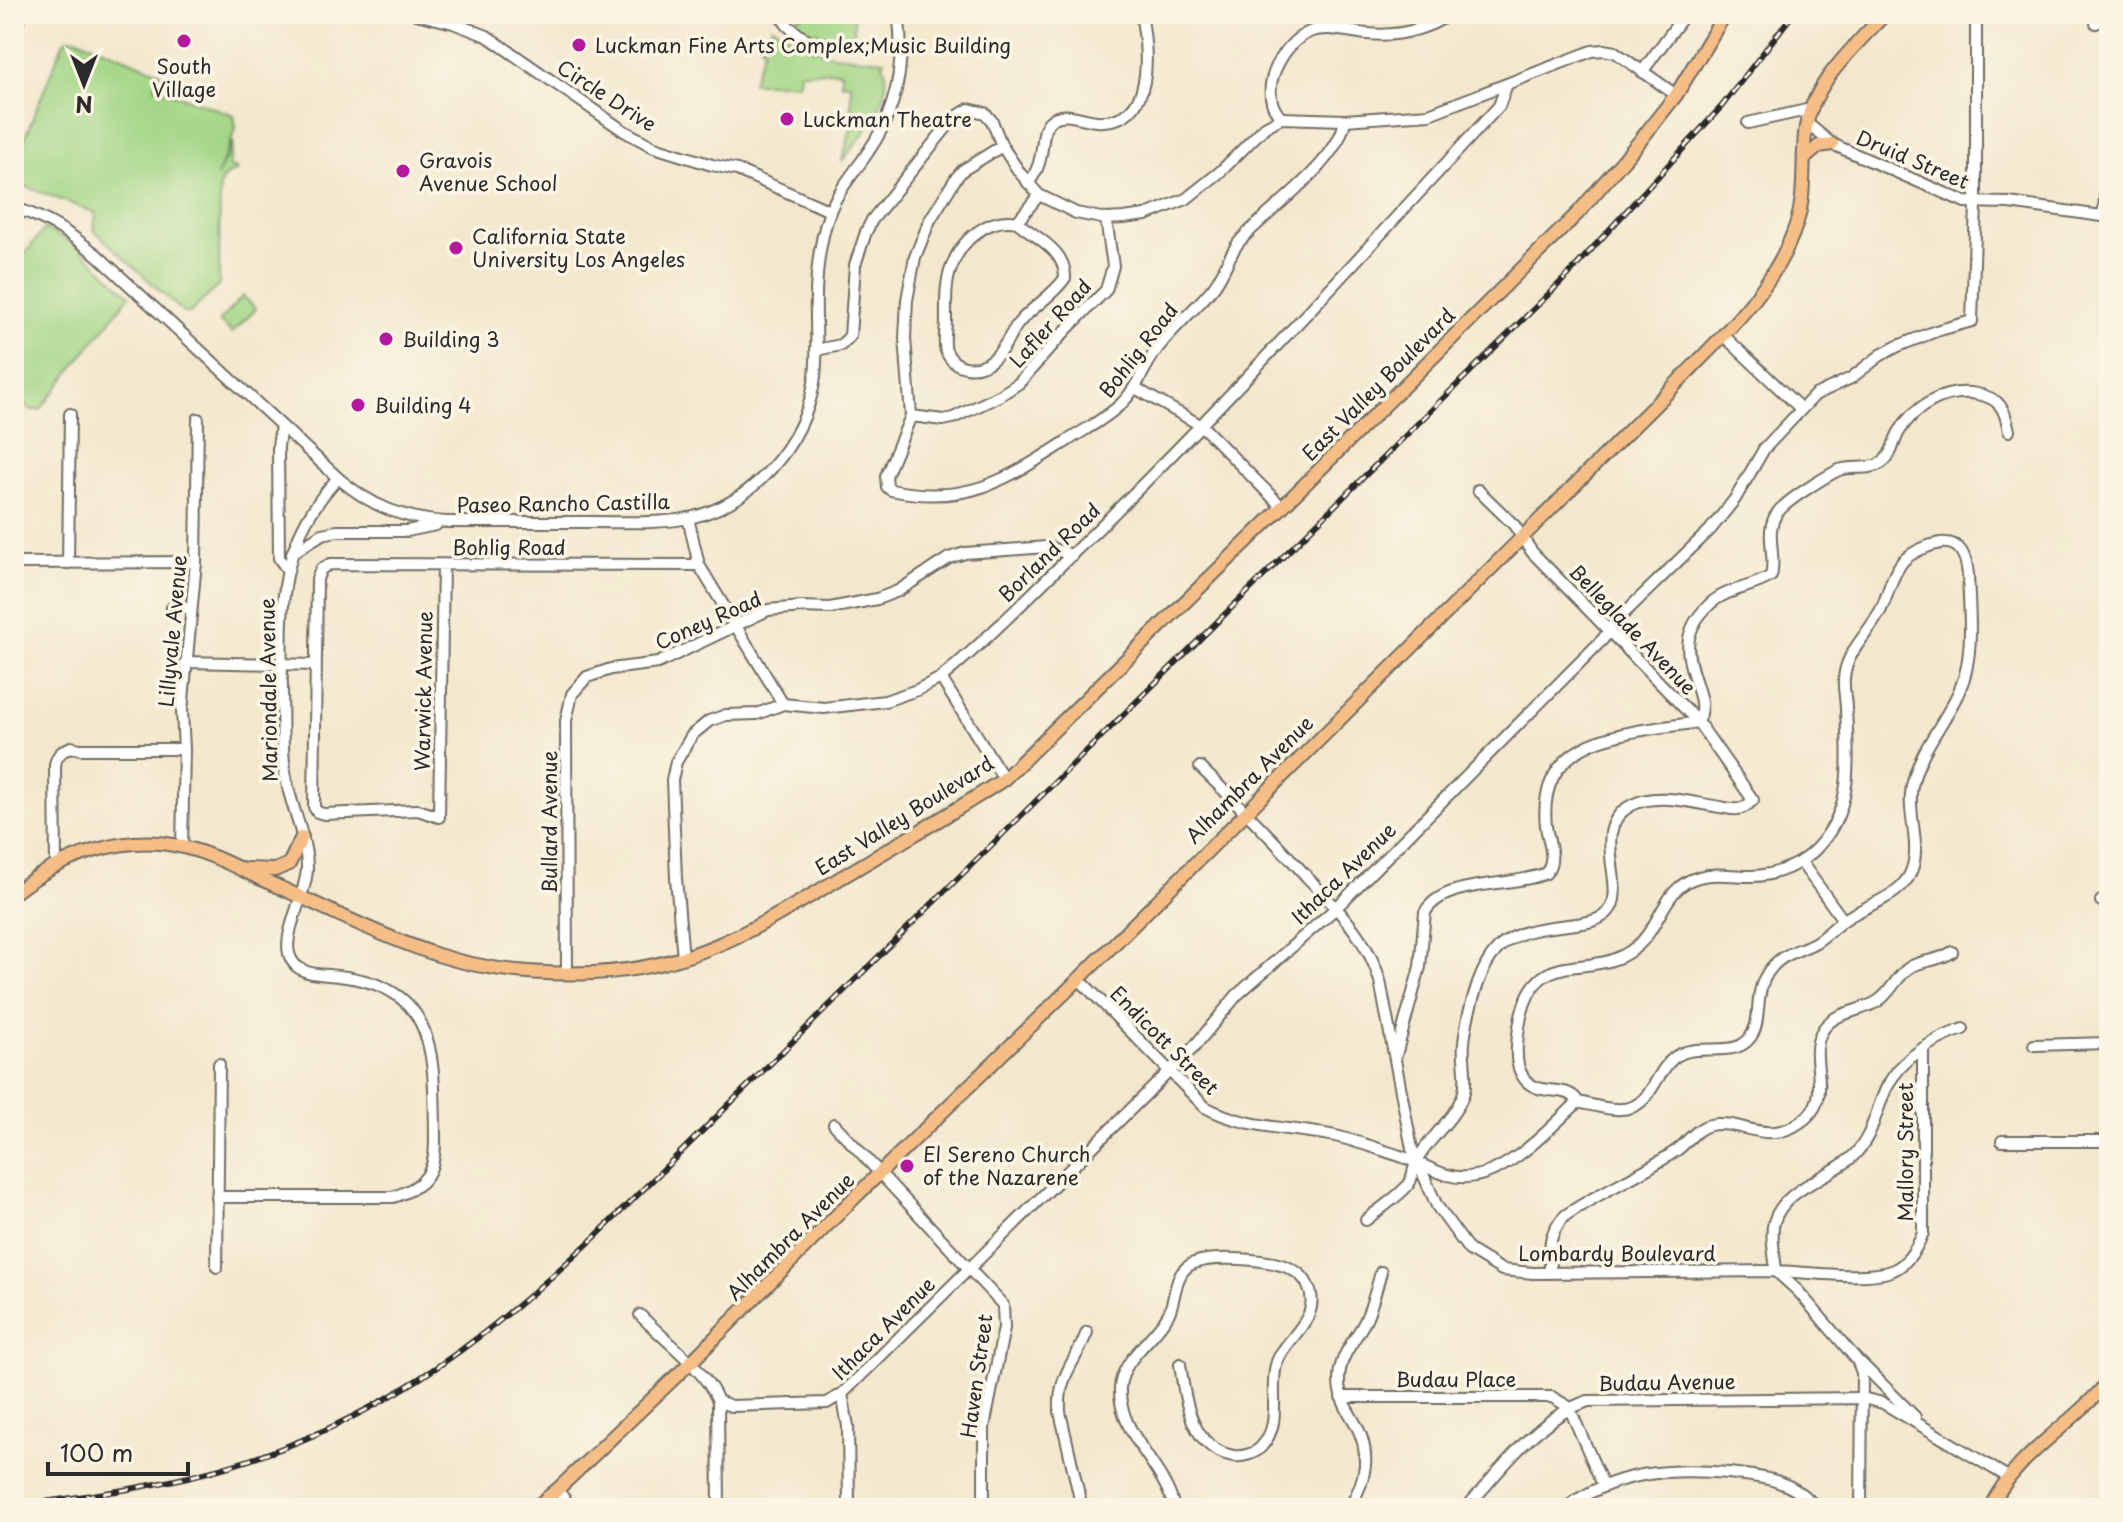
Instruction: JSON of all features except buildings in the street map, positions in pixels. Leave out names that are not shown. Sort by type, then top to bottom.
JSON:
[{"type":"highway","points":[[14,26],[19,14]]},
{"type":"main road","name":"East Valley Boulevard","points":[[14,893],[56,866],[85,853],[121,845],[156,843],[182,847],[239,869],[363,926],[437,955],[489,967],[567,973],[617,971],[683,958],[737,937],[1004,779],[1541,250],[1618,168],[1676,95],[1725,14]]},
{"type":"main road","name":"Alhambra Avenue","points":[[535,1508],[691,1362],[1079,979],[1297,759],[1523,538],[1747,309],[1784,253],[1796,224],[1802,202],[1807,123],[1811,109],[1841,60],[1885,14]]},
{"type":"main road","points":[[1804,159],[1819,146],[1832,144]]},
{"type":"main road","points":[[239,869],[282,868],[291,862],[302,837]]},
{"type":"main road","points":[[1990,1508],[2008,1477],[2033,1450],[2092,1401],[2109,1381]]},
{"type":"street","name":"Circle Drive","points":[[416,14],[487,36],[624,131],[654,147],[737,170],[830,211]]},
{"type":"street","points":[[779,14],[788,26],[806,40]]},
{"type":"street","name":"Paseo Rancho Castilla","points":[[14,208],[48,220],[79,241],[338,478],[383,509],[420,520],[446,522],[649,522],[688,518],[743,493],[782,456],[800,427],[815,377],[819,257],[830,211],[876,140],[892,106],[901,64],[898,14]]},
{"type":"street","points":[[1028,183],[1041,164],[1046,125],[1053,118],[1064,115],[1101,122],[1116,118],[1134,104],[1146,78],[1141,14]]},
{"type":"street","points":[[1281,118],[1272,104],[1271,91],[1275,70],[1295,40],[1312,31],[1327,29],[1394,35],[1418,30],[1450,14]]},
{"type":"street","points":[[1642,72],[1685,14]]},
{"type":"street","points":[[1976,14],[1976,204]]},
{"type":"street","points":[[2096,23],[2109,15]]},
{"type":"street","points":[[816,350],[841,345],[850,336],[855,265],[866,232],[953,119],[969,109],[985,113],[992,121],[1002,146],[1039,195],[1076,213],[1106,219],[1146,215],[1186,199],[1220,172],[1256,134],[1281,118],[1345,120],[1429,114],[1592,51],[1604,50],[1615,52],[1676,95]]},
{"type":"street","name":"Borland Road","points":[[683,958],[672,780],[676,762],[692,735],[709,721],[726,715],[757,714],[783,704],[824,708],[885,701],[941,678],[1072,555],[1202,426],[1380,238],[1499,106],[1507,84]]},
{"type":"street","points":[[1748,123],[1811,109]]},
{"type":"street","name":"Bohlig Road","points":[[911,416],[886,476],[887,487],[926,496],[998,483],[1110,413],[1135,388],[1155,351],[1214,287],[1237,245],[1293,193],[1334,147],[1343,135],[1345,120]]},
{"type":"street","name":"Druid Street","points":[[1807,123],[1832,144],[1976,204],[2009,203],[2106,216]]},
{"type":"street","points":[[911,416],[905,338],[907,300],[915,257],[930,220],[956,178],[963,170],[1002,146]]},
{"type":"street","points":[[2106,216],[2109,164]]},
{"type":"street","points":[[1017,222],[1039,195]]},
{"type":"street","name":"Ithaca Avenue","points":[[718,1401],[731,1406],[827,1403],[842,1394],[1194,1047],[1237,995],[1336,908],[1710,530],[1735,499],[1764,449],[1815,395],[1851,378],[1898,346],[1972,321],[1976,204]]},
{"type":"street","name":"Lafler Road","points":[[911,416],[943,420],[953,418],[1019,383],[1106,290],[1113,266],[1106,219]]},
{"type":"street","points":[[1000,221],[1017,222],[1060,256],[1065,278],[1019,322],[992,361],[972,368],[961,366],[953,361],[945,345],[947,293],[952,264],[962,246],[984,227],[1000,221]]},
{"type":"street","points":[[1723,335],[1801,409]]},
{"type":"street","points":[[1135,388],[1202,426],[1282,507]]},
{"type":"street","points":[[1395,1059],[1420,967],[1425,912],[1429,905],[1449,892],[1532,879],[1546,873],[1552,861],[1546,824],[1549,790],[1559,769],[1576,750],[1598,739],[1698,722],[1702,707],[1689,665],[1689,643],[1694,625],[1720,596],[1759,584],[1771,576],[1775,563],[1770,544],[1771,527],[1777,512],[1792,498],[1839,470],[1882,463],[1891,453],[1898,434],[1911,416],[1922,406],[1940,398],[1975,393],[1997,400],[2005,410],[2009,431]]},
{"type":"street","points":[[68,563],[70,414]]},
{"type":"street","name":"Lillyvale Avenue","points":[[182,847],[182,711],[196,562],[198,419]]},
{"type":"street","points":[[281,426],[278,446],[279,558],[288,571]]},
{"type":"street","name":"Mariondale Avenue","points":[[217,1197],[393,1197],[413,1191],[427,1178],[435,1155],[434,1064],[429,1039],[420,1021],[392,992],[355,977],[311,974],[298,968],[288,950],[288,937],[302,897],[307,867],[285,775],[282,664],[284,586],[292,553],[312,510],[338,478]]},
{"type":"street","name":"Belleglade Avenue","points":[[1417,1161],[1463,1094],[1466,1029],[1479,981],[1490,958],[1497,949],[1519,935],[1554,925],[1591,921],[1608,913],[1614,897],[1610,837],[1622,813],[1631,805],[1656,799],[1738,809],[1753,800],[1698,722],[1532,552],[1514,525],[1478,490]]},
{"type":"street","points":[[688,518],[699,565],[783,704]]},
{"type":"street","points":[[292,553],[322,534],[337,531],[407,531],[446,522]]},
{"type":"street","points":[[1948,542],[1959,547],[1967,560],[1968,661],[1961,686],[1915,770],[1911,791],[1915,861],[1908,878],[1891,896],[1843,920],[1817,942],[1781,959],[1768,971],[1757,1001],[1755,1031],[1748,1041],[1727,1049],[1704,1048],[1676,1056],[1664,1067],[1648,1094],[1631,1107],[1611,1108],[1578,1102],[1575,1095],[1546,1091],[1532,1086],[1522,1077],[1518,1065],[1517,1039],[1522,1007],[1530,989],[1544,976],[1558,969],[1624,955],[1638,946],[1650,932],[1666,900],[1681,886],[1698,877],[1769,874],[1801,862],[1821,845],[1837,823],[1845,799],[1848,775],[1844,681],[1852,651],[1875,621],[1903,562],[1934,544],[1948,542]]},
{"type":"street","name":"Coney Road","points":[[587,677],[611,669],[658,663],[768,610],[830,608],[877,599],[898,591],[949,558],[965,553],[1047,547],[1072,555]]},
{"type":"street","points":[[14,563],[196,562]]},
{"type":"street","name":"Bohlig Road","points":[[315,665],[317,579],[321,569],[330,564],[699,565]]},
{"type":"street","name":"Warwick Avenue","points":[[315,665],[314,807],[317,812],[418,810],[439,817],[443,565]]},
{"type":"street","points":[[172,608],[191,607]]},
{"type":"street","points":[[186,662],[315,665]]},
{"type":"street","name":"Bullard Avenue","points":[[567,973],[566,721],[572,694],[587,677]]},
{"type":"street","points":[[941,678],[1004,779]]},
{"type":"street","points":[[56,866],[55,765],[62,752],[71,747],[184,749]]},
{"type":"street","name":"Lombardy Boulevard","points":[[1200,767],[1247,812],[1362,939],[1376,965],[1412,1149],[1437,1206],[1469,1250],[1502,1270],[1550,1273],[1776,1271]]},
{"type":"street","points":[[1801,862],[1843,920]]},
{"type":"street","points":[[1550,1273],[1554,1226],[1566,1215],[1677,1150],[1707,1125],[1720,1124],[1755,1132],[1778,1132],[1795,1126],[1810,1113],[1818,1098],[1821,1082],[1818,1046],[1822,1032],[1831,1021],[1880,1000],[1907,969],[1935,961],[1952,952]]},
{"type":"street","name":"Endicott Street","points":[[1079,979],[1205,1107],[1226,1118],[1252,1125],[1336,1136],[1417,1161],[1438,1174],[1476,1176],[1524,1151],[1578,1102]]},
{"type":"street","points":[[2034,1045],[2108,1043],[2109,1008]]},
{"type":"street","points":[[1924,1426],[1883,1382],[1857,1360],[1798,1291],[1776,1271],[1774,1223],[1790,1196],[1834,1173],[1855,1155],[1874,1123],[1887,1086],[1896,1073],[1923,1048],[1963,1029]]},
{"type":"street","name":"Mallory Street","points":[[1776,1271],[1883,1273],[1902,1265],[1918,1247],[1923,1233],[1923,1048]]},
{"type":"street","points":[[217,1267],[219,1064]]},
{"type":"street","name":"Haven Street","points":[[834,1124],[1003,1305],[1005,1317],[984,1427],[984,1508]]},
{"type":"street","points":[[2002,1141],[2109,1141]]},
{"type":"street","points":[[1366,1220],[1409,1184],[1417,1161]]},
{"type":"street","points":[[1174,1508],[1165,1483],[1128,1423],[1120,1391],[1127,1366],[1168,1316],[1180,1275],[1190,1265],[1218,1260],[1271,1263],[1290,1268],[1303,1277],[1310,1289],[1310,1306],[1299,1333],[1281,1353],[1275,1366],[1273,1419],[1261,1449],[1237,1456],[1221,1453],[1206,1441],[1193,1423],[1180,1364]]},
{"type":"street","points":[[1349,1508],[1361,1490],[1366,1451],[1362,1435],[1341,1397],[1341,1363],[1374,1300],[1381,1272]]},
{"type":"street","points":[[640,1315],[691,1362],[706,1379],[718,1401],[719,1508]]},
{"type":"street","points":[[1082,1508],[1059,1397],[1065,1372],[1081,1348],[1087,1332]]},
{"type":"street","points":[[1857,1360],[1862,1372],[1861,1508]]},
{"type":"street","points":[[842,1394],[848,1426],[849,1508]]},
{"type":"street","name":"Budau Place","points":[[1341,1397],[1552,1397],[1569,1407]]},
{"type":"street","points":[[1862,1398],[1883,1403],[2008,1477]]},
{"type":"street","name":"Budau Avenue","points":[[1569,1407],[1588,1401],[1862,1398]]},
{"type":"street","points":[[1466,1508],[1529,1440],[1569,1407],[1603,1485]]},
{"type":"street","points":[[1566,1508],[1603,1485],[1657,1471],[1767,1477],[1795,1488],[1817,1508]]},
{"type":"street","points":[[557,1490],[572,1508]]},
{"type":"green space","points":[[808,14],[854,14],[854,35],[847,40],[798,26],[796,18]]},
{"type":"green space","points":[[772,26],[806,46],[833,55],[885,60],[885,88],[881,102],[867,128],[842,161],[851,128],[851,84],[841,83],[841,71],[800,72],[799,83],[752,83],[764,49],[761,47]]},
{"type":"green space","points":[[70,38],[160,72],[155,87],[234,115],[236,128],[217,177],[233,141],[229,166],[237,170],[223,178],[220,185],[219,285],[190,313],[184,313],[94,230],[96,213],[14,182],[14,164],[64,41]]},
{"type":"green space","points":[[45,228],[76,245],[130,295],[40,410],[31,410],[14,398],[14,268]]},
{"type":"green space","points":[[243,296],[256,309],[232,333],[219,321]]},
{"type":"railway","points":[[14,1506],[168,1481],[258,1457],[308,1438],[398,1392],[440,1365],[520,1304],[597,1235],[1570,273],[1722,106],[1793,14]]},
{"type":"place","name":"South Village","points":[[184,41]]},
{"type":"place","name":"Luckman Fine Arts Complex;Music Building","points":[[579,45]]},
{"type":"place","name":"Luckman Theatre","points":[[787,119]]},
{"type":"place","name":"Gravois Avenue School","points":[[403,171]]},
{"type":"place","name":"California State University Los Angeles","points":[[456,248]]},
{"type":"place","name":"Building 3","points":[[386,339]]},
{"type":"place","name":"Building 4","points":[[358,405]]},
{"type":"place","name":"El Sereno Church of the Nazarene","points":[[907,1166]]}]
